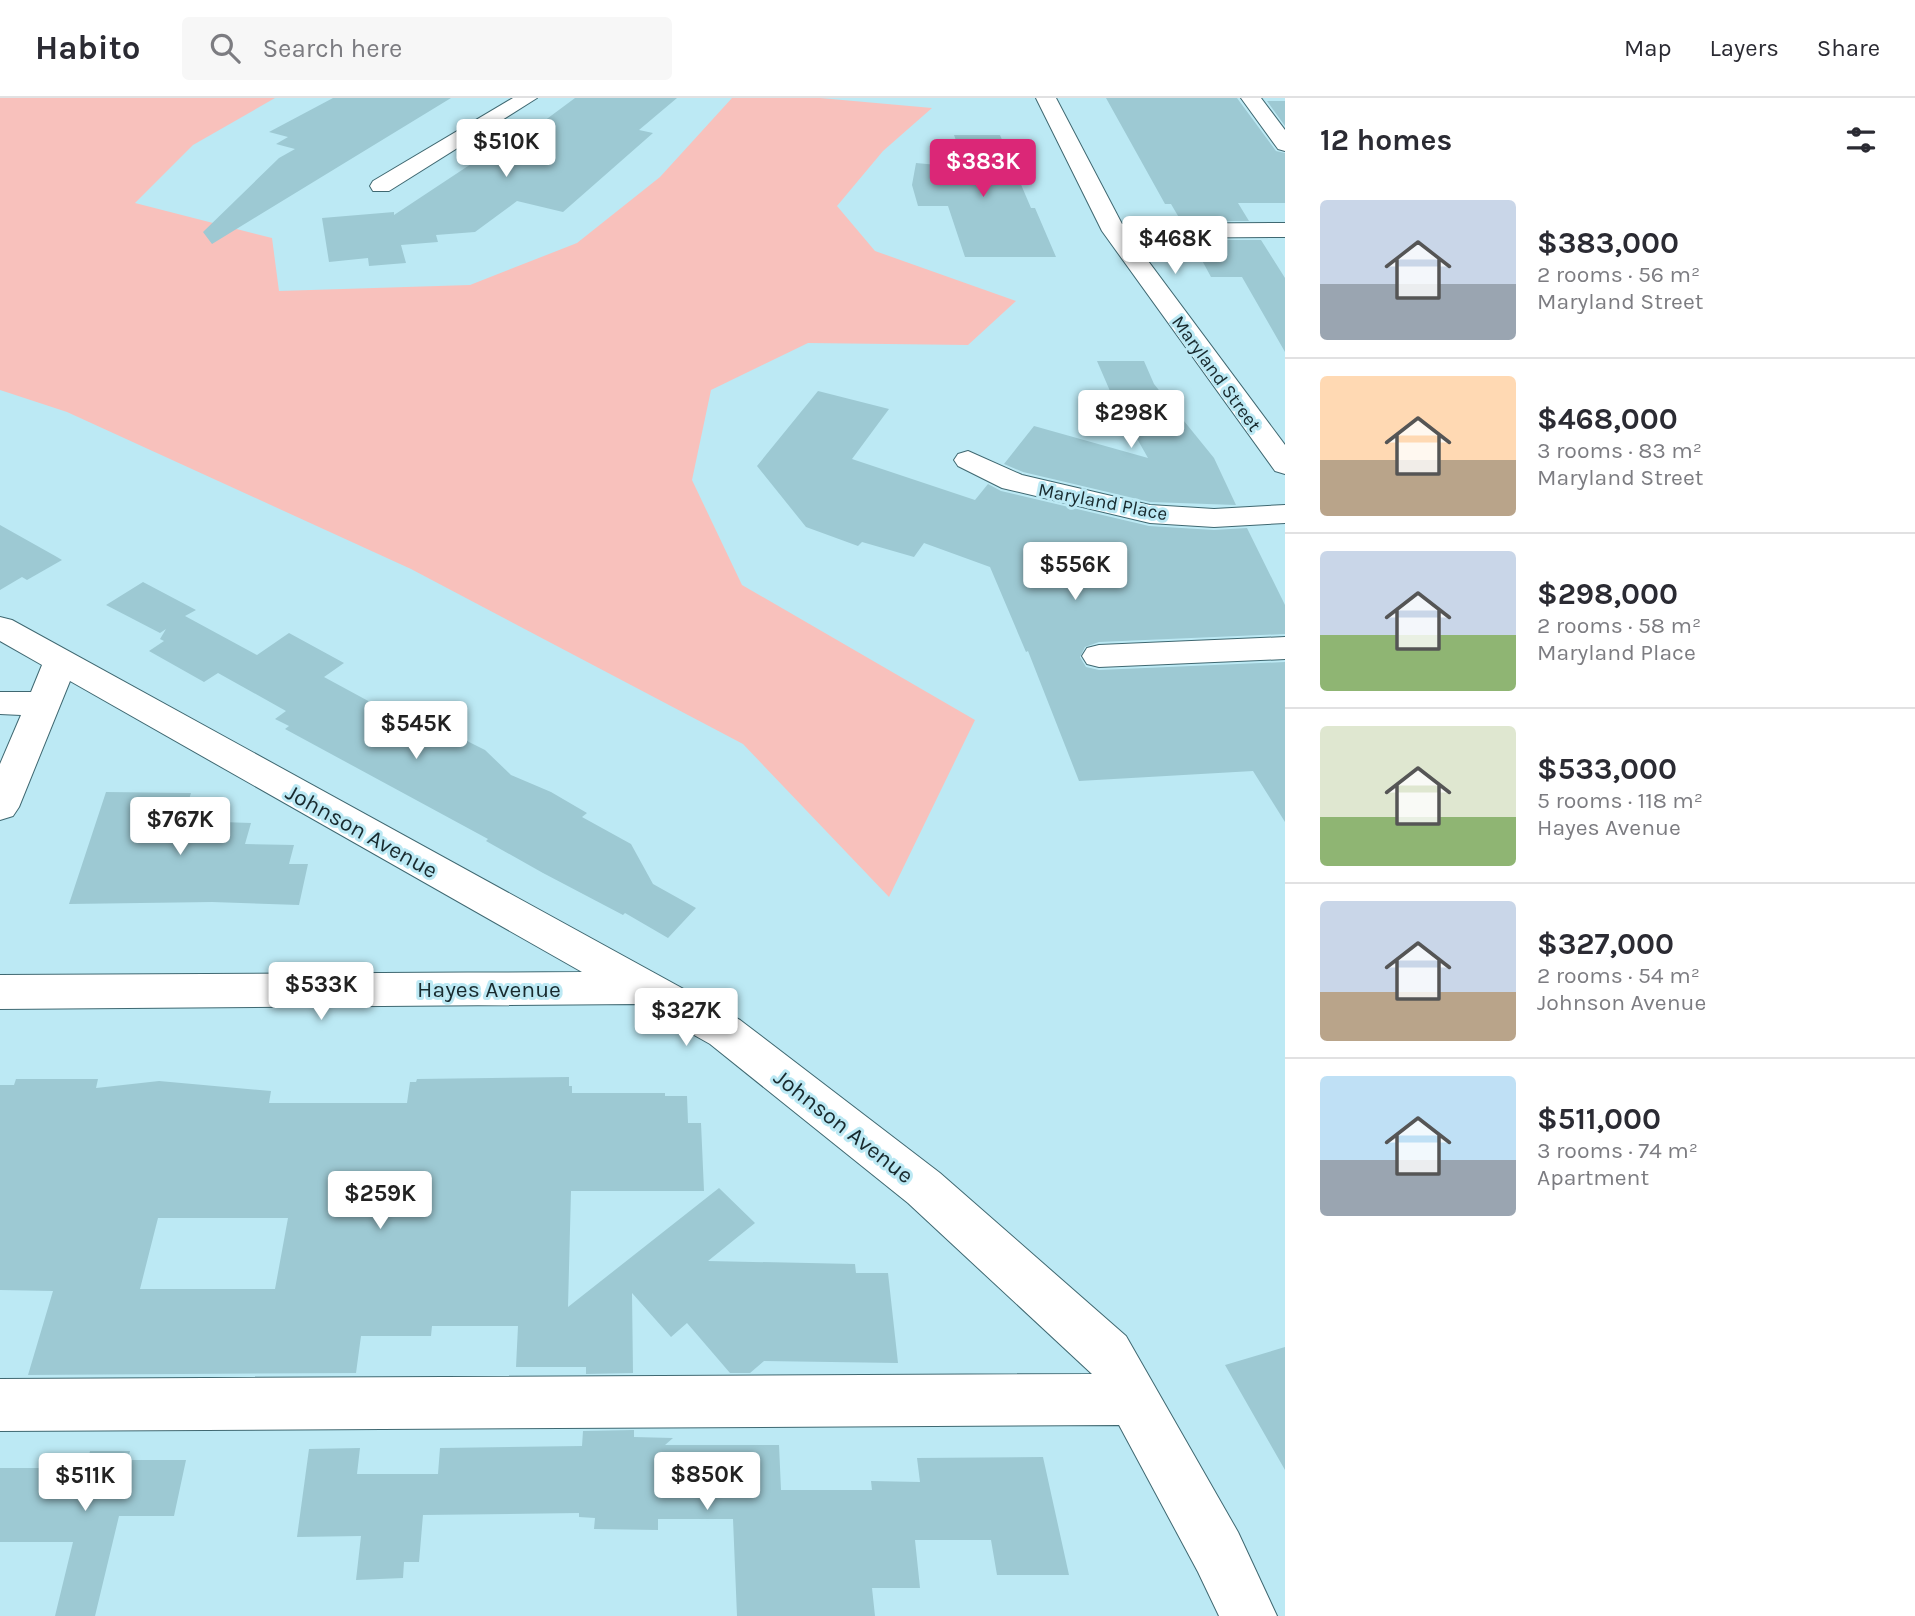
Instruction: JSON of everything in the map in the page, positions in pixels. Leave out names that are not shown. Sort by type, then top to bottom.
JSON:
[{"type":"street","points":[[381,186],[527,98]]},
{"type":"street","name":"Maryland Street","points":[[1046,98],[1114,231],[1285,465]]},
{"type":"street","points":[[1251,98],[1285,145]]},
{"type":"street","points":[[1114,231],[1285,230]]},
{"type":"street","name":"Maryland Place","points":[[968,460],[1012,482],[1150,514],[1214,518],[1285,514]]},
{"type":"street","name":"Johnson Avenue","points":[[0,627],[724,1032],[924,1188],[1108,1353],[1218,1552],[1248,1616]]},
{"type":"street","points":[[1099,656],[1285,648]]},
{"type":"street","points":[[0,807],[61,661]]},
{"type":"street","points":[[0,704],[43,704]]},
{"type":"street","name":"Hayes Avenue","points":[[0,992],[642,988]]},
{"type":"street","points":[[0,1405],[1134,1399]]},
{"type":"shaded area","points":[[0,98],[275,98],[193,145],[135,203],[272,238],[279,291],[470,285],[577,243],[660,177],[732,98],[820,98],[932,108],[883,151],[837,206],[875,251],[1016,301],[968,345],[808,343],[711,390],[692,480],[742,585],[975,720],[889,897],[743,744],[411,569],[67,412],[0,390]]},
{"type":"building","points":[[333,98],[451,98],[212,244],[203,232],[279,158],[295,149],[276,144],[288,137],[269,132]]},
{"type":"building","points":[[575,98],[677,98],[639,130],[653,133],[563,212],[517,201],[475,232],[436,235],[438,242],[401,245],[406,263],[369,266],[368,258],[329,262],[322,218],[394,212],[394,215],[533,123],[540,124]]},
{"type":"building","points":[[1106,98],[1237,98],[1276,151],[1285,153],[1285,203],[1238,203],[1249,221],[1181,221],[1171,204],[1165,204]]},
{"type":"building","points":[[1267,101],[1285,101],[1285,126]]},
{"type":"building","points":[[954,135],[1000,135],[1031,208],[1035,208],[1056,257],[965,257],[948,206],[918,206],[912,185],[916,163],[938,165],[933,149],[959,149]]},
{"type":"building","points":[[1191,240],[1261,240],[1285,278],[1285,352],[1242,277],[1211,277]]},
{"type":"building","points":[[1097,361],[1144,361],[1154,384],[1214,458],[1236,505],[1150,502],[1023,472],[1004,464],[1034,426],[1148,458],[1110,391]]},
{"type":"building","points":[[818,391],[889,409],[852,459],[975,500],[988,484],[1001,491],[1149,526],[1214,530],[1247,528],[1285,605],[1285,634],[1099,642],[1085,647],[1080,657],[1086,667],[1099,670],[1285,662],[1285,822],[1253,771],[1079,781],[1028,651],[1026,652],[990,567],[924,543],[914,557],[862,542],[858,546],[806,527],[757,466]]},
{"type":"building","points":[[0,525],[62,560],[27,580],[22,577],[0,590]]},
{"type":"building","points":[[143,582],[196,610],[185,616],[257,655],[289,633],[344,663],[324,677],[442,741],[451,733],[485,750],[511,775],[551,792],[587,813],[582,817],[631,844],[653,884],[696,908],[668,938],[625,913],[623,915],[543,873],[486,841],[488,839],[285,729],[289,726],[275,719],[286,711],[218,673],[204,682],[149,651],[164,641],[160,639],[166,629],[160,633],[106,605]]},
{"type":"building","points":[[106,792],[191,793],[185,812],[224,813],[222,822],[251,823],[245,844],[294,845],[289,864],[308,864],[299,905],[212,902],[69,904]]},
{"type":"building","points":[[569,1077],[572,1093],[665,1093],[665,1096],[687,1096],[688,1123],[701,1123],[704,1191],[571,1191],[568,1307],[719,1188],[755,1223],[708,1261],[855,1264],[856,1273],[888,1273],[898,1363],[764,1361],[750,1373],[730,1373],[687,1323],[671,1337],[632,1293],[633,1373],[586,1374],[586,1367],[516,1367],[518,1326],[432,1326],[431,1336],[361,1336],[356,1373],[28,1375],[53,1291],[0,1290],[0,1085],[14,1085],[16,1079],[98,1079],[96,1088],[159,1081],[271,1091],[269,1103],[407,1103],[410,1082],[416,1082],[417,1079]],"holes":[[[158,1218],[288,1218],[275,1289],[140,1289]]]},
{"type":"building","points":[[1285,1347],[1285,1470],[1225,1365]]},
{"type":"building","points":[[634,1430],[634,1437],[673,1438],[665,1445],[779,1445],[781,1490],[872,1490],[871,1481],[920,1482],[917,1458],[1043,1457],[1069,1575],[997,1575],[991,1540],[915,1540],[920,1588],[872,1588],[875,1616],[737,1616],[733,1519],[658,1519],[658,1530],[594,1529],[595,1518],[579,1517],[579,1513],[423,1515],[419,1562],[404,1562],[403,1578],[356,1580],[361,1536],[297,1537],[309,1449],[360,1448],[357,1474],[438,1474],[440,1448],[582,1446],[583,1431]]},
{"type":"building","points":[[90,1451],[130,1451],[128,1460],[186,1460],[174,1516],[119,1516],[95,1616],[55,1616],[73,1542],[0,1542],[0,1468],[86,1468]]}]
